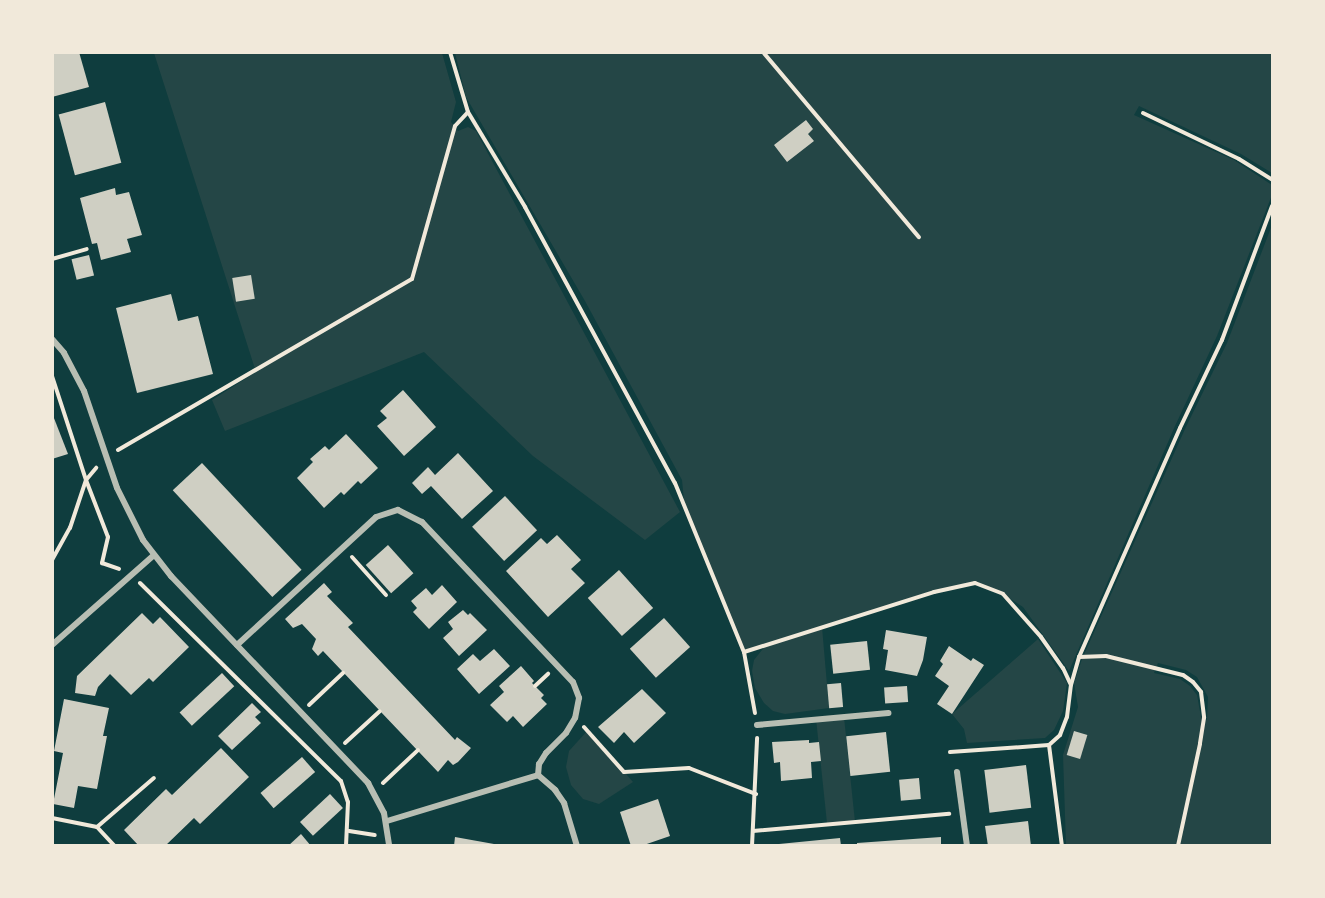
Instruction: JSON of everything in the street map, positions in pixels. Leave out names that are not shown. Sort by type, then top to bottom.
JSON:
[{"type":"street","points":[[52,339],[64,353],[84,391],[125,505],[153,555],[374,792],[387,820],[389,846]]},
{"type":"street","points":[[237,645],[376,517],[398,510],[420,520],[573,682],[579,698],[575,718],[566,733],[546,753],[539,764],[538,775]]},
{"type":"street","points":[[52,645],[153,555]]},
{"type":"street","points":[[757,725],[888,713]]},
{"type":"street","points":[[957,772],[967,846]]},
{"type":"street","points":[[387,820],[538,775]]},
{"type":"street","points":[[538,775],[555,790],[564,803],[577,846]]},
{"type":"path","points":[[450,52],[468,112],[525,207],[675,483],[744,652],[757,725],[756,794],[752,846]]},
{"type":"path","points":[[763,52],[919,237]]},
{"type":"path","points":[[52,560],[70,528],[86,480],[106,457],[412,279],[455,126],[468,112]]},
{"type":"path","points":[[1143,113],[1239,159],[1272,180]]},
{"type":"path","points":[[950,752],[1049,745],[1060,735],[1067,717],[1071,685],[1079,657],[1179,428],[1222,340],[1272,206]]},
{"type":"path","points":[[52,259],[87,249]]},
{"type":"path","points":[[343,547],[386,595]]},
{"type":"path","points":[[744,652],[934,592],[975,584],[1003,594],[1041,637],[1063,668],[1071,685]]},
{"type":"path","points":[[1079,657],[1106,656],[1183,675],[1193,682],[1201,693],[1204,718],[1178,846]]},
{"type":"path","points":[[302,713],[343,673]]},
{"type":"path","points":[[337,750],[380,711]]},
{"type":"path","points":[[575,718],[624,772],[689,768],[756,794]]},
{"type":"path","points":[[1049,745],[1062,846]]},
{"type":"path","points":[[374,792],[418,750]]},
{"type":"path","points":[[97,827],[154,778]]},
{"type":"path","points":[[753,831],[963,813]]},
{"type":"path","points":[[52,818],[97,827],[116,846]]},
{"type":"path","points":[[349,831],[390,838]]},
{"type":"shaded area","points":[[154,53],[442,53],[456,102],[451,122],[458,131],[468,127],[476,131],[680,512],[645,540],[533,456],[424,352],[225,431],[212,400],[256,372]]},
{"type":"shaded area","points":[[455,53],[1272,53],[1272,173],[1241,154],[1139,106],[1134,115],[1234,160],[1272,185],[1272,195],[1217,336],[1175,426],[1069,671],[1023,607],[1003,594],[974,584],[934,592],[822,627],[829,708],[785,714],[773,711],[764,703],[755,688],[752,671],[754,660],[766,645],[744,652],[685,510],[682,480],[585,301],[466,97]]},
{"type":"shaded area","points":[[1272,225],[1272,845],[1066,845],[1063,755],[1078,707],[1074,683],[1082,659],[1185,429],[1227,343]],"holes":[[[1158,663],[1186,670],[1197,677],[1208,697],[1207,720],[1201,717],[1197,695],[1190,686],[1180,679],[1154,673]]]},
{"type":"shaded area","points":[[1038,639],[1067,683],[1063,711],[1054,730],[1045,738],[967,743],[964,729],[952,714]]},
{"type":"shaded area","points":[[844,717],[855,822],[827,825],[816,720]]},
{"type":"shaded area","points":[[588,730],[633,782],[599,804],[583,799],[571,785],[566,767],[569,751]]},
{"type":"building","points":[[52,52],[79,52],[89,87],[52,97]]},
{"type":"building","points":[[105,102],[121,163],[75,175],[59,114]]},
{"type":"building","points":[[806,120],[813,129],[808,134],[814,141],[787,162],[774,145]]},
{"type":"building","points":[[115,188],[116,195],[129,192],[142,235],[127,239],[131,252],[101,260],[97,243],[92,244],[80,198]]},
{"type":"building","points":[[89,255],[94,275],[77,280],[72,259]]},
{"type":"building","points":[[251,275],[255,299],[236,302],[232,278]]},
{"type":"building","points":[[171,294],[178,321],[198,316],[213,374],[137,393],[116,308]]},
{"type":"building","points":[[403,390],[436,427],[404,456],[377,426],[387,418],[380,411]]},
{"type":"building","points":[[52,413],[68,454],[52,459]]},
{"type":"building","points":[[346,434],[378,468],[361,484],[358,481],[344,495],[341,492],[324,508],[297,478],[313,462],[310,459],[325,446],[329,450]]},
{"type":"building","points":[[458,453],[493,491],[462,519],[431,486],[422,494],[412,483],[428,467],[435,475]]},
{"type":"building","points":[[202,463],[302,570],[272,597],[173,490]]},
{"type":"building","points":[[505,496],[537,530],[504,561],[472,527]]},
{"type":"building","points":[[557,535],[581,560],[571,569],[585,583],[548,617],[506,571],[541,538],[547,544]]},
{"type":"building","points":[[388,545],[413,573],[391,593],[366,565]]},
{"type":"building","points":[[619,570],[653,608],[622,636],[588,598]]},
{"type":"building","points":[[324,583],[332,592],[327,596],[353,623],[348,627],[455,740],[457,737],[471,748],[458,762],[453,765],[448,760],[438,772],[323,651],[318,656],[312,649],[316,639],[302,624],[293,628],[285,619]]},
{"type":"building","points":[[442,585],[457,602],[429,629],[413,612],[417,608],[411,601],[426,588],[432,595]]},
{"type":"building","points":[[463,610],[468,615],[470,613],[487,630],[459,656],[443,638],[453,629],[448,622]]},
{"type":"building","points":[[142,613],[153,624],[160,617],[189,647],[153,682],[149,678],[131,695],[110,674],[98,687],[95,696],[75,693],[77,676]]},
{"type":"building","points":[[664,618],[690,647],[656,678],[630,649]]},
{"type":"building","points":[[886,630],[927,637],[923,660],[917,676],[885,670],[888,650],[883,649]]},
{"type":"building","points":[[867,641],[870,670],[833,674],[830,645]]},
{"type":"building","points":[[949,646],[971,661],[973,658],[984,665],[952,714],[937,704],[949,686],[935,676],[943,664],[940,661]]},
{"type":"building","points":[[494,649],[510,666],[479,694],[457,669],[473,654],[480,661]]},
{"type":"building","points":[[521,666],[534,681],[532,683],[544,695],[541,698],[547,704],[523,727],[513,716],[507,722],[490,705],[504,692],[499,686]]},
{"type":"building","points":[[222,673],[234,686],[192,726],[180,713]]},
{"type":"building","points":[[841,683],[843,707],[829,708],[827,684]]},
{"type":"building","points":[[907,686],[908,702],[885,704],[884,688]]},
{"type":"building","points":[[642,689],[666,713],[634,743],[624,732],[614,743],[598,727]]},
{"type":"building","points":[[64,699],[109,708],[103,736],[107,736],[97,789],[78,786],[74,808],[53,804],[63,753],[54,751]]},
{"type":"building","points":[[252,703],[261,712],[255,717],[261,723],[232,750],[218,736]]},
{"type":"building","points":[[1074,731],[1087,735],[1080,759],[1067,755]]},
{"type":"building","points":[[886,732],[890,772],[850,776],[846,736]]},
{"type":"building","points":[[809,740],[809,743],[819,742],[821,761],[811,762],[812,778],[781,781],[780,762],[774,763],[772,742]]},
{"type":"building","points":[[221,748],[249,777],[200,824],[194,818],[165,846],[139,846],[124,830],[166,789],[172,795]]},
{"type":"building","points":[[302,757],[315,772],[274,808],[260,793]]},
{"type":"building","points":[[1026,765],[1031,808],[990,813],[984,770]]},
{"type":"building","points":[[919,778],[921,799],[901,801],[899,780]]},
{"type":"building","points":[[330,794],[343,808],[313,836],[300,822]]},
{"type":"building","points":[[658,799],[670,836],[641,846],[631,846],[620,812]]},
{"type":"building","points":[[1028,821],[1031,846],[988,846],[985,826]]},
{"type":"building","points":[[301,834],[311,846],[288,846]]},
{"type":"building","points":[[455,837],[494,844],[493,846],[454,846]]},
{"type":"building","points":[[941,837],[941,846],[857,846],[857,843]]},
{"type":"building","points":[[840,838],[841,846],[779,846],[779,844]]}]
